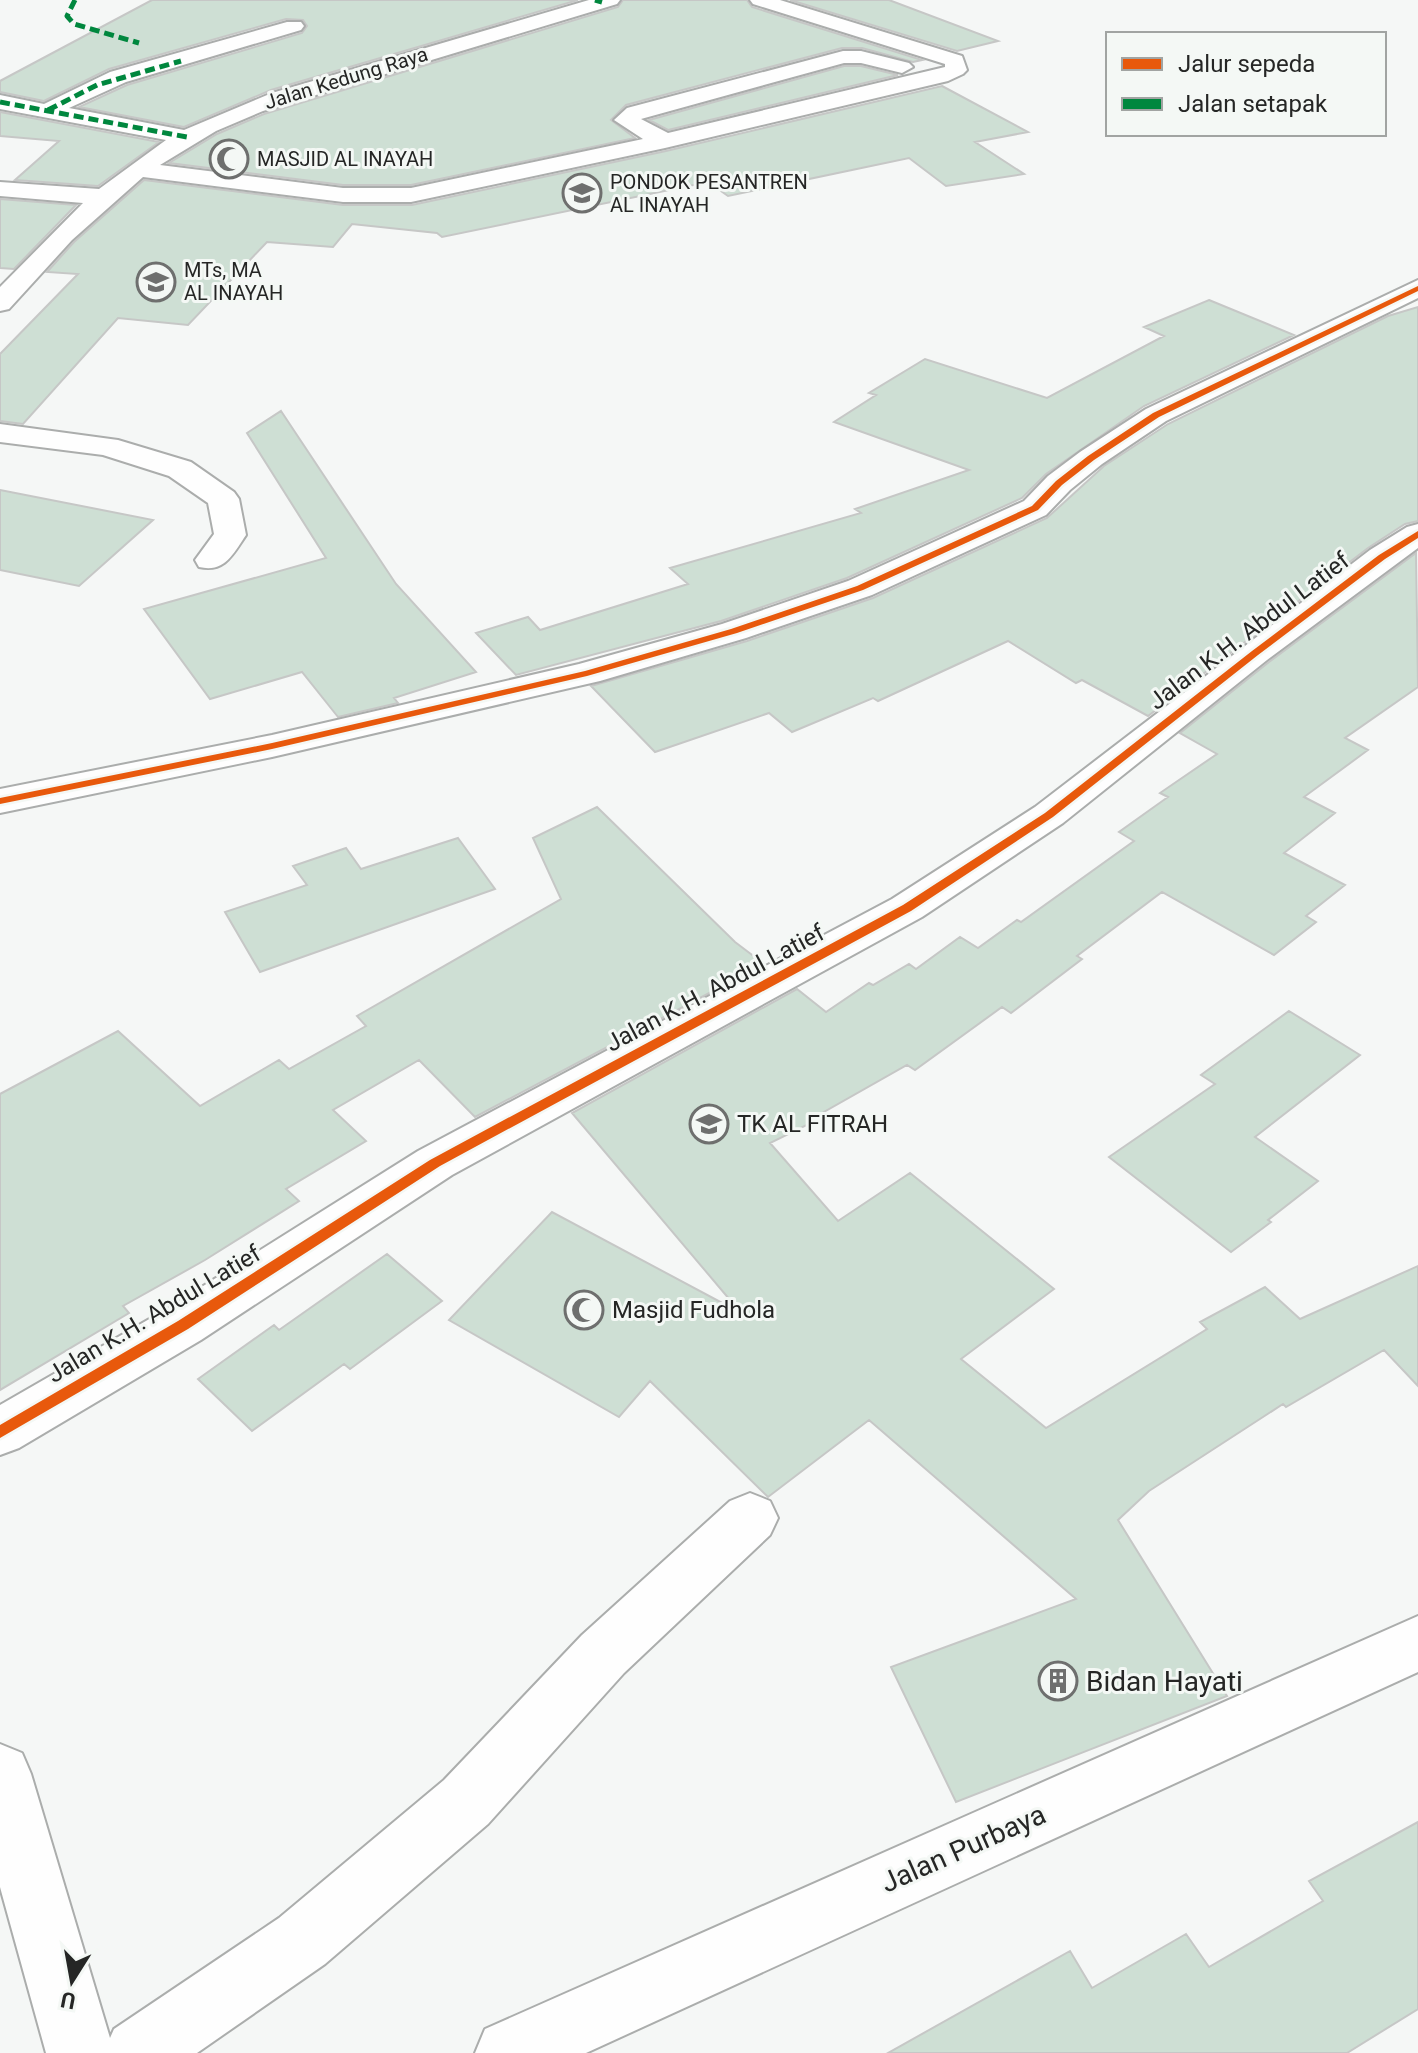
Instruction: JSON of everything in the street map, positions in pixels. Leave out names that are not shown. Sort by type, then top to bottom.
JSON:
[{"type":"street","points":[[139,169],[343,195],[398,196],[665,141],[956,70],[955,60],[760,0]]},
{"type":"street","name":"Jalan Kedung Raya","points":[[0,303],[12,274],[139,169],[187,137],[274,98],[602,1]]},
{"type":"street","points":[[48,110],[97,85],[294,26]]},
{"type":"street","points":[[139,43],[211,73]]},
{"type":"street","points":[[665,141],[625,120],[635,113],[843,57],[876,59],[935,77]]},
{"type":"street","points":[[250,88],[274,98]]},
{"type":"street","points":[[0,102],[187,137]]},
{"type":"street","points":[[0,189],[106,197]]},
{"type":"street","points":[[0,801],[272,746],[587,673],[734,631],[860,588],[1035,508],[1081,466],[1156,415],[1418,288]]},
{"type":"street","points":[[0,433],[107,446],[180,469],[223,499],[230,535],[211,560]]},
{"type":"street","name":"Jalan K.H. Abdul Latief","points":[[0,1432],[183,1325],[435,1163],[907,908],[1049,815],[1255,653],[1382,557],[1418,534]]},
{"type":"street","points":[[138,2053],[302,1941],[466,1802],[603,1654],[750,1518]]},
{"type":"street","name":"Jalan Purbaya","points":[[509,2053],[1418,1643]]},
{"type":"street","points":[[0,1774],[80,2053]]},
{"type":"building","points":[[152,0],[578,0],[271,90],[184,127],[79,107],[127,85],[302,33],[307,26],[303,20],[286,19],[109,69],[44,101],[0,92],[0,81]]},
{"type":"building","points":[[623,0],[747,0],[752,7],[922,60],[913,62],[862,48],[842,48],[626,105],[611,120],[635,138],[411,185],[343,185],[169,163],[217,134],[264,114],[618,7]]},
{"type":"building","points":[[790,0],[889,0],[998,41],[957,51]]},
{"type":"building","points":[[844,66],[861,66],[898,75],[668,130],[649,120]]},
{"type":"building","points":[[942,86],[1028,132],[975,142],[1024,174],[946,186],[909,158],[728,196],[708,182],[442,237],[437,233],[352,224],[333,247],[267,242],[188,325],[118,318],[23,424],[0,421],[0,354],[78,274],[47,272],[74,242],[144,180],[343,205],[412,205],[666,151]]},
{"type":"building","points":[[0,112],[159,142],[98,186],[15,180],[59,141],[0,136]]},
{"type":"building","points":[[0,199],[76,205],[14,269],[0,268]]},
{"type":"building","points":[[1209,300],[1294,335],[1144,406],[1046,474],[1022,498],[847,578],[721,621],[516,675],[476,633],[528,617],[540,630],[688,584],[670,568],[861,513],[855,509],[969,470],[834,422],[876,395],[869,393],[925,359],[1047,398],[1164,336],[1144,327]]},
{"type":"building","points":[[1418,307],[1418,521],[1405,524],[1368,548],[1148,716],[1082,680],[1076,683],[1008,641],[878,701],[873,698],[792,732],[769,713],[655,752],[591,686],[747,641],[873,598],[1047,518],[1104,466],[1168,424],[1388,316]]},
{"type":"building","points":[[281,411],[396,584],[476,672],[394,698],[398,703],[338,717],[302,672],[210,699],[144,609],[326,558],[247,433]]},
{"type":"building","points":[[0,490],[153,520],[79,586],[0,570]]},
{"type":"building","points":[[1416,553],[1418,687],[1345,738],[1368,750],[1304,797],[1335,813],[1284,853],[1345,885],[1306,916],[1316,922],[1274,955],[1162,892],[1077,956],[1082,959],[1011,1013],[1002,1007],[915,1070],[907,1065],[824,1112],[827,1115],[770,1143],[838,1221],[910,1173],[1054,1289],[961,1359],[1046,1428],[1207,1329],[1200,1322],[1265,1287],[1300,1319],[1418,1266],[1418,1386],[1384,1350],[1286,1407],[1283,1404],[1149,1491],[1118,1520],[1227,1696],[956,1802],[891,1667],[1076,1599],[869,1420],[768,1497],[650,1381],[619,1417],[449,1320],[552,1212],[741,1313],[572,1113],[797,989],[826,1012],[869,983],[873,985],[909,964],[916,969],[960,937],[978,948],[1017,920],[1021,922],[1134,841],[1119,832],[1168,797],[1160,793],[1217,754],[1180,733],[1269,662]]},
{"type":"building","points":[[597,807],[735,942],[764,964],[475,1117],[419,1060],[333,1110],[366,1141],[286,1189],[299,1201],[205,1260],[123,1306],[129,1313],[0,1390],[0,1094],[118,1031],[200,1106],[279,1060],[289,1069],[366,1026],[357,1016],[561,899],[533,838]]},
{"type":"building","points":[[458,838],[495,889],[260,972],[225,912],[307,885],[293,866],[346,848],[361,869]]},
{"type":"building","points":[[1289,1011],[1360,1055],[1255,1137],[1318,1181],[1231,1252],[1109,1157],[1215,1084],[1201,1075]]},
{"type":"building","points":[[387,1254],[442,1301],[350,1369],[344,1364],[252,1431],[198,1379],[274,1325],[279,1330]]},
{"type":"building","points":[[1418,1822],[1418,2009],[1347,2053],[888,2053],[1070,1951],[1092,1988],[1186,1934],[1209,1967],[1323,1901],[1309,1881]]},
{"type":"marked path","points":[[75,0],[67,16],[74,24],[139,43]]},
{"type":"marked path","points":[[595,0],[602,2]]},
{"type":"marked path","points":[[48,110],[97,85],[181,61]]},
{"type":"marked path","points":[[0,102],[187,137]]},
{"type":"cycle path","points":[[0,801],[272,746],[587,673],[734,631],[860,588],[1035,508],[1059,483],[1091,458],[1156,415],[1418,288]]},
{"type":"cycle path","points":[[0,1432],[183,1325],[435,1163],[907,908],[1049,815],[1255,653],[1382,557],[1418,534]]},
{"type":"place","name":"MASJID AL INAYAH","points":[[229,159]]},
{"type":"place","name":"PONDOK PESANTREN AL INAYAH","points":[[582,193]]},
{"type":"place","name":"MTs, MA AL INAYAH","points":[[156,282]]},
{"type":"place","name":"TK AL FITRAH","points":[[709,1124]]},
{"type":"place","name":"Masjid Fudhola","points":[[584,1310]]},
{"type":"place","name":"Bidan Hayati","points":[[1058,1681]]}]
